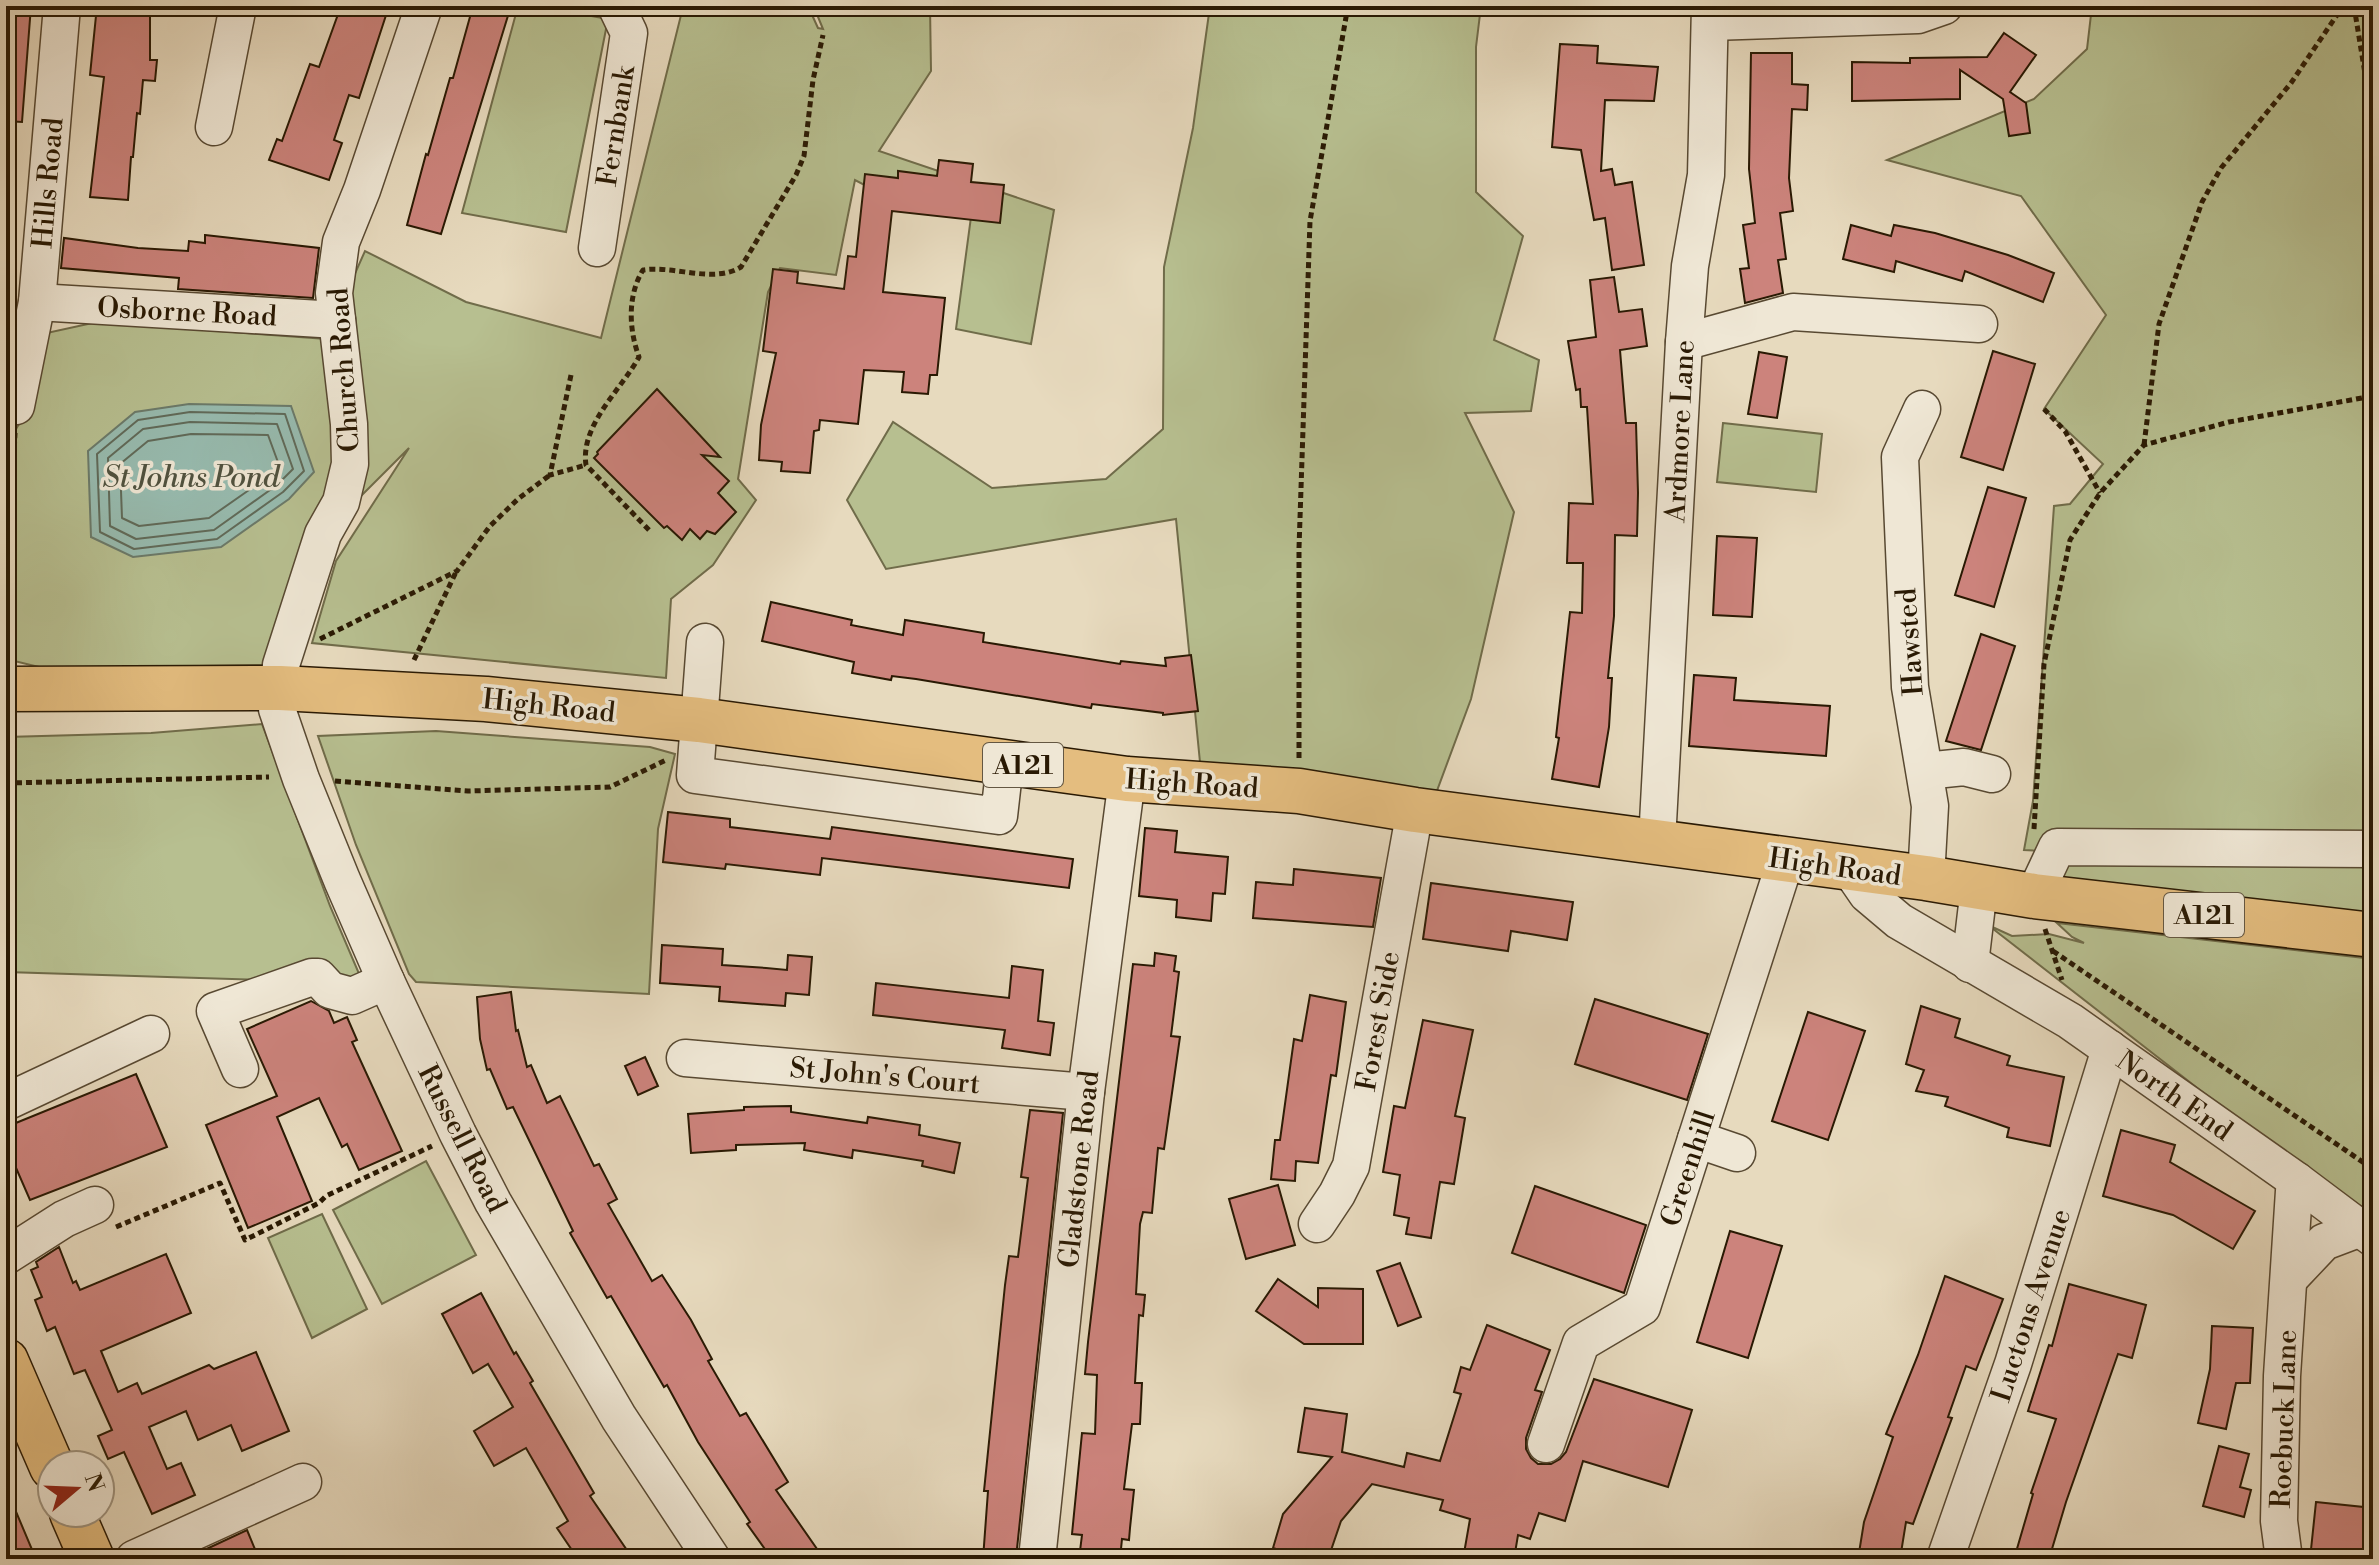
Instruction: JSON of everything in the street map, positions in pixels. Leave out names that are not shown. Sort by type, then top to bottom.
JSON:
[{"type":"main road","name":"High Road","points":[[6,689],[281,676],[406,694],[486,699],[698,732],[1005,763],[1127,779],[1299,791],[1415,810],[1926,878],[1979,888],[2039,910],[2373,935]]},
{"type":"main road","points":[[6,1361],[44,1449]]},
{"type":"main road","points":[[79,1529],[92,1559]]},
{"type":"street","name":"Hills Road","points":[[16,406],[37,302],[62,6]]},
{"type":"street","points":[[214,127],[238,6]]},
{"type":"street","name":"Church Road","points":[[281,676],[323,534],[341,502],[350,464],[349,424],[334,293],[341,242],[362,190],[424,6]]},
{"type":"street","name":"Fernbank","points":[[597,248],[629,33],[616,6]]},
{"type":"street","name":"Ardmore Lane","points":[[1657,841],[1684,342],[1690,266],[1706,175],[1711,14],[1918,15],[1944,6]]},
{"type":"street","name":"Osborne Road","points":[[37,302],[337,320]]},
{"type":"street","points":[[1684,342],[1793,312],[1979,324]]},
{"type":"street","name":"Hawsted","points":[[1922,409],[1900,457],[1910,687],[1930,806],[1926,878]]},
{"type":"street","points":[[698,732],[705,642]]},
{"type":"street","name":"Russell Road","points":[[281,676],[277,709],[301,779],[386,981],[458,1134],[493,1202],[580,1353],[712,1559]]},
{"type":"street","points":[[1925,771],[1964,767],[1992,774]]},
{"type":"street","name":"Gladstone Road","points":[[1037,1559],[1086,1092],[1127,779]]},
{"type":"street","name":"Forest Side","points":[[1317,1224],[1351,1166],[1415,810]]},
{"type":"street","points":[[2039,910],[2057,847],[2373,849]]},
{"type":"street","name":"Greenhill","points":[[1546,1444],[1581,1343],[1642,1307],[1786,859]]},
{"type":"street","name":"North End","points":[[1858,870],[1856,878],[1867,894],[1899,921],[2070,1021],[2367,1233]]},
{"type":"street","points":[[1970,964],[1979,888]]},
{"type":"street","points":[[240,1069],[215,1011],[312,977],[318,977],[338,994],[352,996],[386,981]]},
{"type":"street","points":[[6,1102],[151,1034]]},
{"type":"street","name":"Luctons Avenue","points":[[1945,1559],[2013,1364],[2110,1049]]},
{"type":"street","name":"St John's Court","points":[[685,1058],[1086,1092]]},
{"type":"street","points":[[1696,1139],[1737,1153]]},
{"type":"street","name":"Roebuck Lane","points":[[2284,1559],[2280,1507],[2282,1376],[2297,1181]]},
{"type":"street","points":[[6,1256],[64,1219],[103,1213]]},
{"type":"street","points":[[2289,1279],[2324,1242],[2367,1233]]},
{"type":"street","points":[[134,1559],[303,1482]]},
{"type":"path","points":[[1299,791],[1299,548],[1310,221],[1348,6]]},
{"type":"path","points":[[2144,445],[2159,324],[2202,202],[2221,168],[2291,83],[2343,6]]},
{"type":"path","points":[[2354,6],[2373,123]]},
{"type":"path","points":[[649,530],[586,465],[585,455],[590,429],[639,357],[630,321],[638,277],[643,270],[659,267],[706,273],[733,272],[741,267],[796,175],[804,156],[813,80],[823,35]]},
{"type":"path","points":[[550,475],[571,375]]},
{"type":"path","points":[[2034,835],[2044,664],[2070,540],[2100,493],[2144,445],[2229,422],[2373,396]]},
{"type":"path","points":[[6,628],[16,406]]},
{"type":"path","points":[[2044,409],[2065,431],[2100,493]]},
{"type":"path","points":[[406,694],[415,659],[457,571],[490,526],[518,499],[550,475],[586,465]]},
{"type":"path","points":[[281,676],[341,627],[457,571]]},
{"type":"path","points":[[6,783],[236,776],[468,791],[610,787],[698,732]]},
{"type":"path","points":[[2039,910],[2067,993]]},
{"type":"path","points":[[2053,951],[2373,1169]]},
{"type":"path","points":[[103,1213],[113,1229],[220,1183],[245,1240],[319,1203],[326,1196],[458,1134]]},
{"type":"green space","points":[[518,6],[536,6],[608,19],[566,232],[462,213]]},
{"type":"green space","points":[[716,6],[808,6],[818,28],[823,29],[816,6],[930,6],[931,71],[879,151],[1054,210],[1031,344],[956,329],[971,217],[878,192],[855,180],[836,275],[780,268],[768,292],[738,479],[756,500],[713,565],[671,599],[666,678],[312,643],[336,561],[409,448],[323,534],[281,665],[43,668],[6,659],[6,446],[32,402],[42,334],[97,322],[326,339],[365,251],[466,302],[601,338],[682,11],[714,15]]},
{"type":"green space","points":[[1210,6],[1481,6],[1476,47],[1476,192],[1523,236],[1494,340],[1539,360],[1531,411],[1465,413],[1514,512],[1471,699],[1435,796],[1321,775],[1200,762],[1176,519],[886,569],[847,500],[893,422],[992,488],[1106,479],[1163,429],[1164,267],[1193,128]]},
{"type":"green space","points":[[2092,6],[2373,6],[2373,925],[2049,888],[2074,853],[2024,850],[2033,801],[2054,506],[2070,504],[2103,464],[2044,409],[2106,315],[2021,196],[1887,160],[2034,99],[2087,49]]},
{"type":"green space","points":[[1723,423],[1822,434],[1816,492],[1717,482]]},
{"type":"green space","points":[[262,724],[330,906],[363,983],[6,972],[6,737],[151,733]]},
{"type":"green space","points":[[436,731],[650,747],[675,754],[658,829],[649,994],[416,982],[409,974],[356,845],[318,736]]},
{"type":"green space","points":[[2057,923],[2373,959],[2373,1215],[2205,1094],[1988,925],[2012,936],[2049,934],[2084,943]]},
{"type":"green space","points":[[426,1161],[476,1255],[382,1304],[333,1210]]},
{"type":"green space","points":[[322,1214],[367,1309],[312,1338],[268,1238]]},
{"type":"water","name":"St Johns Pond","points":[[189,404],[291,406],[314,472],[289,499],[221,547],[133,557],[91,537],[88,451],[135,412]]},
{"type":"building","points":[[6,6],[31,6],[22,122],[6,121]]},
{"type":"building","points":[[97,6],[150,6],[150,60],[157,60],[155,81],[143,80],[128,200],[90,197],[104,77],[90,75]]},
{"type":"building","points":[[341,6],[389,6],[359,98],[349,95],[334,140],[342,143],[329,180],[269,160],[277,139],[282,141],[310,64],[319,67]]},
{"type":"building","points":[[473,6],[510,9],[441,234],[407,225]]},
{"type":"building","points":[[2004,33],[2036,55],[2010,92],[2026,103],[2030,133],[2009,136],[2003,99],[1960,70],[1960,99],[1852,101],[1852,62],[1910,63],[1910,58],[1987,57]]},
{"type":"building","points":[[1560,44],[1598,46],[1597,63],[1658,67],[1654,101],[1605,100],[1601,171],[1612,169],[1615,185],[1632,182],[1644,265],[1612,270],[1605,218],[1594,220],[1581,150],[1552,147]]},
{"type":"building","points":[[1751,53],[1792,53],[1792,84],[1808,85],[1807,110],[1792,109],[1789,178],[1793,211],[1780,213],[1786,259],[1778,260],[1783,293],[1745,303],[1740,269],[1749,268],[1743,225],[1755,223],[1749,169]]},
{"type":"building","points":[[939,160],[973,164],[971,182],[1004,185],[1000,223],[892,211],[883,292],[945,298],[937,375],[930,375],[928,394],[902,392],[904,372],[864,370],[858,424],[820,420],[819,430],[814,431],[810,473],[781,471],[782,462],[759,460],[761,425],[776,353],[763,351],[773,269],[798,272],[797,283],[844,289],[848,256],[856,257],[865,174],[898,178],[898,171],[937,176]]},
{"type":"building","points":[[1851,225],[1891,236],[1894,225],[1935,233],[2008,255],[2054,273],[2043,302],[1965,271],[1962,281],[1896,261],[1894,272],[1843,259]]},
{"type":"building","points":[[205,235],[319,248],[313,298],[178,289],[179,278],[61,268],[64,238],[188,251],[189,241],[205,243]]},
{"type":"building","points":[[1614,277],[1619,312],[1642,309],[1647,346],[1620,350],[1626,423],[1636,423],[1637,536],[1615,535],[1614,616],[1608,678],[1612,678],[1609,727],[1599,787],[1552,779],[1559,738],[1556,737],[1570,612],[1582,613],[1583,563],[1567,563],[1569,503],[1593,504],[1587,407],[1581,407],[1580,389],[1576,390],[1568,341],[1596,337],[1590,280]]},
{"type":"building","points":[[1993,351],[2035,364],[2003,470],[1961,457]]},
{"type":"building","points":[[1759,352],[1787,357],[1777,418],[1748,414]]},
{"type":"building","points":[[657,389],[720,457],[702,455],[729,481],[718,493],[736,512],[715,534],[707,531],[700,539],[690,529],[682,540],[667,526],[664,528],[594,458]]},
{"type":"building","points":[[1988,487],[2026,498],[1994,607],[1955,595]]},
{"type":"building","points":[[1717,536],[1757,538],[1752,617],[1713,615]]},
{"type":"building","points":[[771,602],[852,620],[851,625],[903,635],[905,620],[984,633],[983,642],[1120,664],[1121,661],[1166,666],[1165,658],[1191,655],[1198,711],[1163,715],[1092,704],[1091,708],[916,679],[892,676],[891,680],[852,673],[854,662],[762,641]]},
{"type":"building","points":[[1981,634],[2015,646],[1981,750],[1946,741]]},
{"type":"building","points":[[1694,675],[1736,678],[1734,700],[1830,706],[1826,756],[1689,746]]},
{"type":"building","points":[[668,812],[730,819],[730,827],[830,839],[832,827],[1073,859],[1069,888],[822,858],[820,875],[726,864],[725,869],[663,862]]},
{"type":"building","points":[[1145,828],[1177,831],[1175,852],[1228,857],[1225,894],[1213,893],[1211,921],[1176,917],[1177,900],[1139,896]]},
{"type":"building","points":[[1294,869],[1381,878],[1373,927],[1253,918],[1256,882],[1293,885]]},
{"type":"building","points":[[1431,883],[1573,902],[1567,940],[1511,931],[1508,951],[1423,939]]},
{"type":"building","points":[[662,945],[723,949],[722,965],[787,970],[788,955],[812,957],[809,995],[786,993],[785,1006],[719,1001],[720,987],[660,983]]},
{"type":"building","points":[[1155,953],[1176,956],[1174,971],[1179,972],[1171,1036],[1180,1037],[1164,1149],[1158,1148],[1152,1213],[1143,1212],[1140,1224],[1136,1294],[1145,1295],[1143,1316],[1139,1315],[1135,1383],[1142,1383],[1140,1424],[1132,1424],[1124,1489],[1134,1490],[1129,1540],[1122,1539],[1120,1559],[1079,1559],[1082,1535],[1072,1534],[1082,1433],[1095,1434],[1097,1375],[1085,1374],[1133,964],[1154,966]]},
{"type":"building","points":[[1012,966],[1043,970],[1038,1021],[1054,1023],[1050,1055],[1002,1048],[1005,1030],[873,1015],[876,983],[1009,998]]},
{"type":"building","points":[[511,992],[516,1031],[527,1067],[531,1065],[547,1103],[560,1096],[594,1166],[599,1164],[617,1199],[608,1204],[652,1281],[662,1275],[691,1320],[712,1359],[708,1361],[740,1416],[746,1413],[788,1482],[776,1490],[824,1559],[772,1559],[747,1524],[750,1522],[698,1442],[667,1385],[664,1387],[611,1296],[607,1298],[570,1233],[573,1231],[513,1107],[507,1109],[490,1069],[487,1070],[480,1039],[477,997]]},
{"type":"building","points":[[1310,995],[1346,1002],[1336,1076],[1331,1075],[1318,1163],[1296,1161],[1295,1181],[1271,1179],[1275,1140],[1280,1140],[1294,1039],[1302,1041]]},
{"type":"building","points":[[1595,999],[1708,1034],[1687,1100],[1575,1064]]},
{"type":"building","points":[[311,1001],[329,1011],[334,1023],[347,1017],[357,1040],[352,1042],[402,1151],[359,1170],[347,1144],[342,1147],[319,1098],[277,1117],[312,1201],[248,1228],[206,1125],[277,1096],[247,1029]]},
{"type":"building","points":[[1921,1006],[1960,1019],[1955,1037],[2010,1056],[2007,1065],[2064,1077],[2050,1146],[2007,1137],[2009,1128],[1945,1106],[1948,1097],[1916,1091],[1924,1070],[1906,1064]]},
{"type":"building","points":[[1808,1012],[1865,1031],[1828,1140],[1772,1121]]},
{"type":"building","points":[[1423,1020],[1473,1030],[1455,1116],[1465,1118],[1454,1184],[1440,1182],[1431,1238],[1406,1234],[1409,1218],[1394,1215],[1400,1175],[1383,1172],[1394,1106],[1405,1108]]},
{"type":"building","points":[[645,1057],[658,1086],[638,1095],[625,1066]]},
{"type":"building","points":[[136,1074],[167,1147],[30,1200],[6,1145],[6,1127]]},
{"type":"building","points":[[791,1106],[791,1112],[867,1123],[868,1117],[920,1125],[919,1135],[960,1143],[954,1173],[922,1166],[923,1161],[886,1155],[853,1150],[852,1158],[804,1150],[805,1143],[736,1145],[736,1150],[691,1153],[688,1114],[744,1110],[744,1107]]},
{"type":"building","points":[[1030,1110],[1063,1113],[1016,1558],[983,1559],[988,1491],[984,1491],[1005,1285],[1009,1256],[1018,1257],[1028,1178],[1021,1177]]},
{"type":"building","points":[[2121,1130],[2175,1145],[2170,1162],[2255,1211],[2233,1249],[2173,1215],[2103,1196]]},
{"type":"building","points":[[1278,1185],[1295,1245],[1246,1259],[1229,1199]]},
{"type":"building","points":[[1535,1186],[1646,1225],[1624,1293],[1512,1253]]},
{"type":"building","points":[[1730,1231],[1782,1246],[1748,1358],[1697,1342]]},
{"type":"building","points":[[59,1247],[73,1283],[76,1281],[80,1290],[166,1254],[191,1313],[101,1351],[118,1392],[137,1383],[142,1394],[209,1365],[214,1369],[256,1352],[289,1431],[242,1451],[231,1425],[198,1440],[186,1411],[149,1427],[167,1469],[181,1463],[195,1495],[152,1514],[124,1452],[116,1456],[116,1449],[104,1449],[98,1436],[112,1430],[85,1370],[74,1374],[55,1327],[47,1331],[35,1300],[42,1297],[31,1270],[38,1267],[36,1262]]},
{"type":"building","points":[[1400,1263],[1421,1317],[1398,1326],[1377,1271]]},
{"type":"building","points":[[1945,1276],[2003,1299],[1976,1370],[1966,1366],[1948,1417],[1952,1418],[1913,1524],[1906,1522],[1900,1559],[1858,1559],[1864,1522],[1893,1437],[1886,1434]]},
{"type":"building","points":[[1278,1279],[1318,1307],[1318,1288],[1363,1289],[1363,1344],[1304,1344],[1256,1311]]},
{"type":"building","points":[[2069,1284],[2146,1305],[2132,1358],[2118,1354],[2049,1559],[2014,1559],[2031,1493],[2056,1419],[2028,1411],[2049,1345],[2052,1346]]},
{"type":"building","points":[[481,1293],[594,1493],[590,1496],[633,1559],[578,1559],[557,1528],[568,1521],[526,1448],[494,1466],[474,1431],[513,1407],[488,1364],[473,1373],[442,1314]]},
{"type":"building","points":[[1487,1325],[1550,1350],[1535,1390],[1542,1392],[1526,1438],[1526,1449],[1538,1464],[1551,1464],[1566,1452],[1594,1379],[1692,1410],[1668,1487],[1583,1461],[1565,1521],[1539,1513],[1530,1539],[1518,1535],[1514,1559],[1463,1559],[1470,1519],[1440,1510],[1443,1500],[1372,1484],[1341,1521],[1328,1559],[1306,1559],[1273,1548],[1283,1514],[1332,1457],[1298,1452],[1305,1408],[1347,1414],[1342,1452],[1404,1467],[1407,1453],[1440,1461],[1461,1394],[1454,1392],[1461,1367],[1470,1370]]},
{"type":"building","points":[[2212,1326],[2253,1328],[2250,1383],[2236,1383],[2226,1429],[2198,1423],[2210,1369]]},
{"type":"building","points":[[2219,1446],[2249,1454],[2240,1487],[2251,1490],[2244,1517],[2203,1506]]},
{"type":"building","points":[[6,1488],[36,1559],[6,1559]]},
{"type":"building","points":[[2316,1502],[2373,1508],[2373,1559],[2310,1559]]},
{"type":"building","points":[[247,1530],[259,1559],[185,1559]]}]
